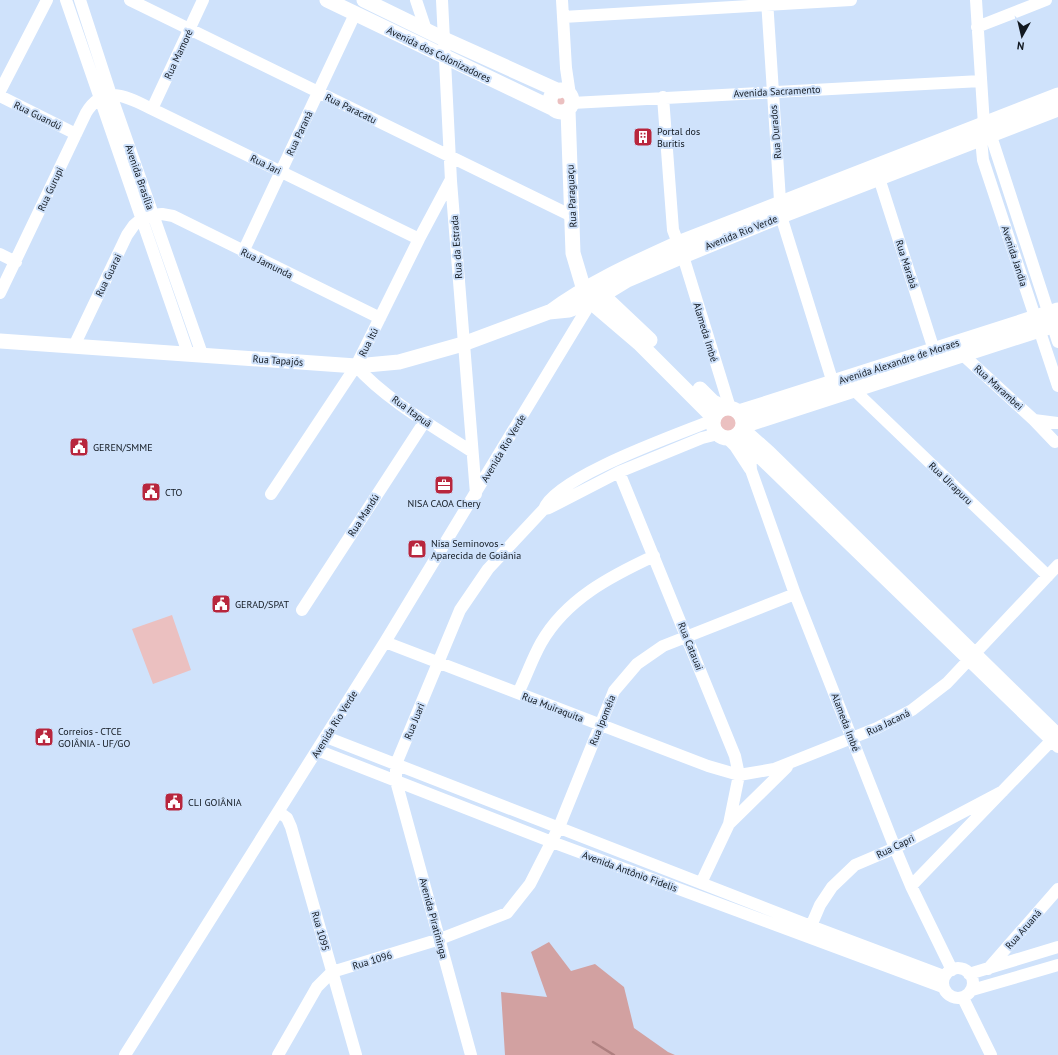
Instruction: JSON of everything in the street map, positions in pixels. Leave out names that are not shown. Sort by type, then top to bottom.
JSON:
[{"type":"main road","name":"Avenida dos Colonizadores","points":[[327,0],[445,56],[564,104]]},
{"type":"main road","name":"Avenida dos Colonizadores","points":[[364,0],[444,39],[564,104]]},
{"type":"main road","name":"Avenida Rio Verde","points":[[781,209],[879,178],[985,133],[1058,95]]},
{"type":"main road","name":"Rua Paraguaçu","points":[[564,104],[572,216],[573,253],[578,272],[593,293]]},
{"type":"main road","name":"Avenida Rio Verde","points":[[593,293],[625,266],[680,250],[781,209],[985,133],[1058,109]]},
{"type":"main road","name":"Rua Tapajós","points":[[0,341],[356,366],[399,362],[463,344],[549,312],[569,310],[593,293]]},
{"type":"main road","points":[[593,293],[639,343],[714,419],[720,410],[733,424]]},
{"type":"main road","points":[[593,293],[713,402],[733,424]]},
{"type":"main road","name":"Avenida Alexandre de Moraes","points":[[733,424],[833,383],[934,350],[1049,320]]},
{"type":"main road","name":"Avenida Alexandre de Moraes","points":[[733,424],[854,390],[963,355],[1049,320]]},
{"type":"street","points":[[0,91],[46,0]]},
{"type":"street","name":"Avenida Brasília","points":[[66,0],[163,281],[195,354]]},
{"type":"street","name":"Avenida Brasília","points":[[80,0],[111,95],[175,277],[195,354]]},
{"type":"street","name":"Rua Paracatu","points":[[130,0],[572,216]]},
{"type":"street","name":"Rua Mamoré","points":[[152,109],[203,0]]},
{"type":"street","points":[[416,0],[426,30]]},
{"type":"street","name":"Rua da Estrada","points":[[442,0],[451,181],[471,451],[476,494]]},
{"type":"street","name":"Rua Paraguaçu","points":[[562,0],[566,68],[564,104]]},
{"type":"street","points":[[562,17],[767,2],[851,0]]},
{"type":"street","name":"Avenida Jandia","points":[[976,0],[985,133],[1049,320],[1058,342]]},
{"type":"street","points":[[977,27],[1046,0]]},
{"type":"street","name":"Rua Durados","points":[[767,2],[781,209]]},
{"type":"street","name":"Rua Paraná","points":[[243,252],[355,14]]},
{"type":"street","name":"Avenida Sacramento","points":[[564,104],[663,97],[981,81]]},
{"type":"street","points":[[99,98],[111,95]]},
{"type":"street","name":"Rua Jari","points":[[111,95],[123,96],[152,109],[419,239]]},
{"type":"street","name":"Rua Guandú","points":[[0,96],[76,134]]},
{"type":"street","name":"Alameda Imbé","points":[[663,97],[673,230],[733,424],[735,446],[750,470],[795,594],[946,978]]},
{"type":"street","name":"Rua Gurupi","points":[[0,293],[76,134],[90,108],[99,98]]},
{"type":"street","name":"Rua Marabá","points":[[879,178],[934,350]]},
{"type":"street","name":"Rua Itú","points":[[271,494],[356,366],[419,239],[451,181]]},
{"type":"street","points":[[781,209],[833,383]]},
{"type":"street","name":"Rua Jamunda","points":[[153,215],[162,214],[173,216],[243,252],[380,318]]},
{"type":"street","points":[[141,219],[153,215]]},
{"type":"street","name":"Rua Guarai","points":[[74,346],[127,235],[141,219]]},
{"type":"street","points":[[0,254],[16,262]]},
{"type":"street","points":[[163,281],[175,277]]},
{"type":"street","name":"Avenida Rio Verde","points":[[125,1055],[326,737],[476,494],[593,293]]},
{"type":"street","name":"Avenida Jandia","points":[[1049,320],[1058,386]]},
{"type":"street","name":"Rua Marambei","points":[[963,355],[1034,420],[1057,445]]},
{"type":"street","name":"Rua Itapuã","points":[[356,366],[367,378],[425,421],[471,451]]},
{"type":"street","name":"Rua Uirapuru","points":[[854,390],[1048,576]]},
{"type":"street","name":"Avenida Alexandre de Moraes","points":[[438,662],[460,610],[488,569],[544,509],[546,503],[555,494],[570,482],[594,470],[714,419]]},
{"type":"street","points":[[1034,420],[1058,424]]},
{"type":"street","name":"Rua Mandú","points":[[302,610],[425,421]]},
{"type":"street","points":[[733,424],[753,450],[971,657],[1055,733]]},
{"type":"street","points":[[733,424],[770,452],[971,657]]},
{"type":"street","name":"Avenida Alexandre de Moraes","points":[[544,509],[549,508],[619,472],[733,424]]},
{"type":"street","points":[[1057,445],[1058,427]]},
{"type":"street","name":"Alameda Imbé","points":[[750,470],[750,455],[753,450]]},
{"type":"street","name":"Rua Catauai","points":[[619,472],[735,756],[739,775],[729,824]]},
{"type":"street","points":[[518,693],[542,642],[556,623],[575,603],[612,575],[654,556]]},
{"type":"street","name":"Rua Jacaná","points":[[701,883],[729,824],[790,763],[877,728],[912,710],[947,683],[1058,564]]},
{"type":"street","name":"Rua Ipoméia","points":[[507,913],[530,884],[552,842],[614,691],[637,664],[662,646],[795,594]]},
{"type":"street","name":"Rua Muiraquita","points":[[385,642],[708,766],[739,775],[774,769],[790,763]]},
{"type":"street","name":"Rua Juari","points":[[396,781],[396,764],[438,662]]},
{"type":"street","name":"Rua Capri","points":[[911,886],[1003,791],[1055,733]]},
{"type":"street","name":"Avenida Antônio Fidelis","points":[[326,737],[946,978]]},
{"type":"street","name":"Avenida Antônio Fidelis","points":[[317,750],[552,842],[946,978]]},
{"type":"street","name":"Avenida Piratininga","points":[[396,781],[471,1055]]},
{"type":"street","name":"Rua Capri","points":[[811,926],[820,905],[832,888],[855,865],[895,848],[1003,791]]},
{"type":"street","name":"Rua 1095","points":[[279,812],[287,818],[291,827],[356,1055]]},
{"type":"street","name":"Rua Aruaná","points":[[988,969],[1058,889]]},
{"type":"street","name":"Rua 1096","points":[[278,1055],[317,987],[332,972],[440,939],[507,913]]},
{"type":"street","points":[[969,974],[1058,947]]},
{"type":"street","points":[[991,1055],[968,994],[973,983],[969,974],[961,969],[946,978],[947,993],[955,997],[968,994],[1058,965]]},
{"type":"street","name":"Avenida Rio Verde","points":[[134,1055],[146,1022]]},
{"type":"shaded area","points":[[561,94],[566,96],[568,101],[566,106],[561,108],[556,106],[554,101],[556,96]]},
{"type":"shaded area","points":[[725,414],[733,414],[738,419],[736,430],[733,432],[725,432],[720,427],[720,419]]},
{"type":"shaded area","points":[[172,615],[191,670],[153,684],[132,629]]},
{"type":"shaded area","points":[[549,942],[571,971],[595,964],[624,987],[634,1028],[668,1052],[675,1055],[505,1055],[501,992],[547,997],[531,952]]},
{"type":"waterway","points":[[593,1042],[614,1055]]},
{"type":"place","name":"Portal dos Buritis","points":[[643,137]]},
{"type":"place","name":"GEREN/SMME","points":[[79,447]]},
{"type":"place","name":"NISA CAOA Chery","points":[[444,485]]},
{"type":"place","name":"CTO","points":[[151,492]]},
{"type":"place","name":"Nisa Seminovos - Aparecida de Goiânia","points":[[417,549]]},
{"type":"place","name":"GERAD/SPAT","points":[[221,604]]},
{"type":"place","name":"Correios - CTCE GOIÂNIA - UF/GO","points":[[44,737]]},
{"type":"place","name":"CLI GOIÂNIA","points":[[174,802]]}]
